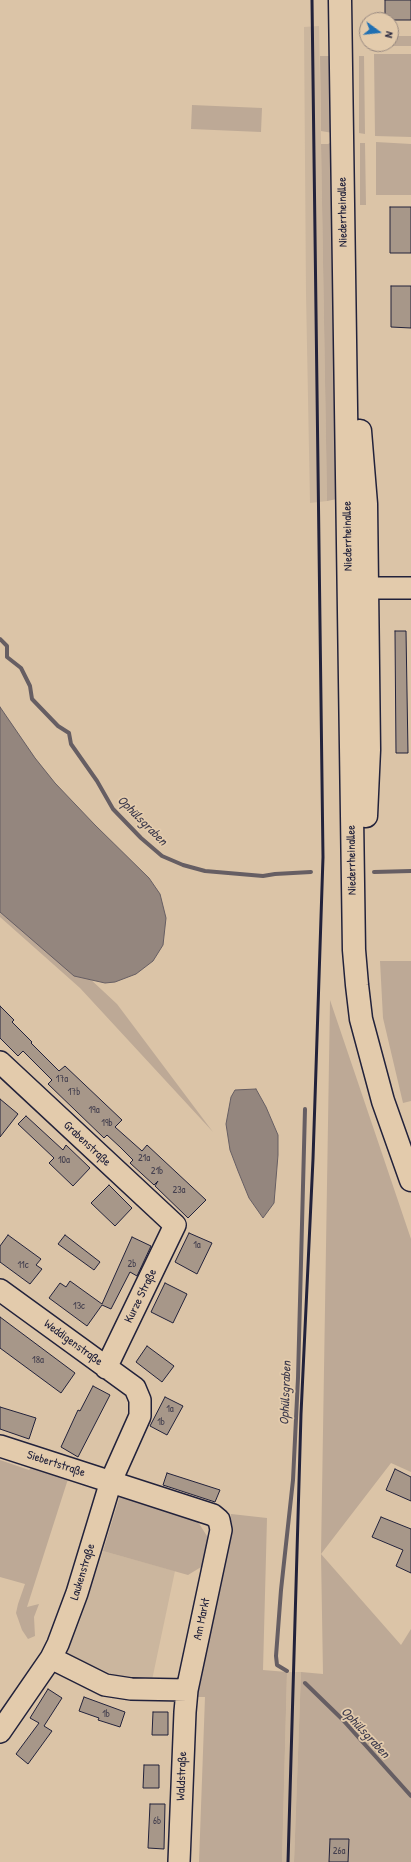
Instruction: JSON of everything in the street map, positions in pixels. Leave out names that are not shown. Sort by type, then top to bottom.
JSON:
[{"type":"main road","name":"Niederrheinallee","points":[[340,0],[358,588],[370,750],[366,809],[367,965],[375,1070],[383,1101],[411,1180]]},
{"type":"main road","name":"Niederrheinallee","points":[[355,0],[355,124],[359,398],[366,504],[358,588]]},
{"type":"street","points":[[358,588],[411,588]]},
{"type":"street","name":"Grabenstraße","points":[[4,1074],[175,1225]]},
{"type":"street","name":"Kurze Straße","points":[[106,1368],[175,1225]]},
{"type":"street","name":"Weddigenstraße","points":[[0,1290],[135,1388],[140,1400]]},
{"type":"street","name":"Laukenstraße","points":[[0,1732],[54,1651],[77,1593],[111,1481],[140,1416],[140,1400]]},
{"type":"street","name":"Siebertstraße","points":[[0,1446],[111,1481]]},
{"type":"street","name":"Am Markt","points":[[111,1481],[212,1515],[220,1520],[221,1530],[187,1690]]},
{"type":"street","points":[[54,1651],[105,1685],[132,1689],[187,1690]]},
{"type":"street","name":"Waldstraße","points":[[179,1862],[187,1690]]},
{"type":"shaded area","points":[[319,26],[327,501],[310,503],[306,293],[304,27]]},
{"type":"shaded area","points":[[399,36],[411,36],[411,46],[399,46]]},
{"type":"shaded area","points":[[374,54],[411,54],[411,137],[375,136]]},
{"type":"shaded area","points":[[320,56],[337,56],[333,133],[321,131]]},
{"type":"shaded area","points":[[359,56],[364,56],[365,134],[359,133]]},
{"type":"shaded area","points":[[192,105],[262,108],[261,132],[191,129]]},
{"type":"shaded area","points":[[332,142],[342,498],[327,501],[321,144],[328,144]]},
{"type":"shaded area","points":[[376,142],[411,144],[411,195],[376,195]]},
{"type":"shaded area","points":[[360,143],[365,143],[366,205],[360,205]]},
{"type":"shaded area","points":[[0,707],[35,758],[55,783],[149,878],[160,894],[166,918],[163,945],[153,961],[136,974],[115,982],[105,983],[74,976],[0,912]]},
{"type":"shaded area","points":[[0,895],[117,1004],[213,1132],[80,988],[0,917]]},
{"type":"shaded area","points":[[380,961],[411,961],[411,1101],[403,1103],[383,1018]]},
{"type":"shaded area","points":[[330,1000],[411,1239],[411,1472],[391,1463],[321,1554]]},
{"type":"shaded area","points":[[256,1089],[266,1107],[278,1135],[274,1203],[263,1218],[249,1198],[238,1171],[230,1150],[226,1124],[231,1097],[235,1090]]},
{"type":"shaded area","points":[[0,1460],[29,1470],[32,1467],[68,1479],[27,1607],[39,1604],[34,1617],[35,1636],[28,1639],[22,1630],[16,1613],[25,1584],[0,1577]]},
{"type":"shaded area","points":[[121,1492],[193,1514],[212,1544],[206,1564],[188,1575],[103,1551]]},
{"type":"shaded area","points":[[231,1514],[267,1518],[263,1670],[287,1672],[282,1862],[199,1862],[205,1697],[194,1697]]},
{"type":"shaded area","points":[[103,1551],[175,1571],[152,1680],[116,1676],[66,1653],[80,1621]]},
{"type":"shaded area","points":[[321,1554],[401,1645],[411,1629],[411,1862],[294,1862],[301,1672],[323,1674]]},
{"type":"shaded area","points":[[287,1672],[301,1672],[294,1862],[282,1862]]},
{"type":"building","points":[[385,0],[411,0],[411,20],[399,20],[399,12],[385,12]]},
{"type":"building","points":[[390,207],[411,207],[411,253],[390,253]]},
{"type":"building","points":[[391,286],[411,286],[411,328],[391,327]]},
{"type":"building","points":[[395,631],[406,631],[408,753],[396,753]]},
{"type":"building","points":[[0,1006],[14,1020],[12,1022],[32,1042],[31,1043],[59,1071],[65,1066],[122,1120],[115,1127],[142,1151],[147,1145],[206,1200],[188,1218],[155,1186],[158,1181],[154,1185],[130,1163],[133,1160],[120,1147],[107,1135],[104,1138],[48,1084],[52,1080],[23,1051],[18,1056],[0,1038]]},
{"type":"building","points":[[0,1099],[18,1114],[0,1137]]},
{"type":"building","points":[[26,1116],[63,1150],[66,1145],[90,1168],[73,1186],[49,1163],[54,1158],[18,1124]]},
{"type":"building","points":[[109,1185],[132,1208],[115,1226],[91,1203]]},
{"type":"building","points":[[189,1233],[212,1243],[197,1274],[175,1262]]},
{"type":"building","points":[[8,1235],[41,1259],[36,1265],[42,1269],[30,1284],[0,1262],[0,1246]]},
{"type":"building","points":[[65,1235],[100,1262],[94,1270],[58,1244]]},
{"type":"building","points":[[132,1237],[151,1246],[137,1276],[130,1272],[111,1309],[102,1305],[87,1326],[49,1298],[60,1283],[66,1287],[70,1281],[102,1304]]},
{"type":"building","points":[[165,1283],[187,1294],[173,1323],[151,1312]]},
{"type":"building","points":[[0,1317],[75,1373],[61,1393],[0,1348]]},
{"type":"building","points":[[147,1346],[174,1366],[162,1382],[136,1362]]},
{"type":"building","points":[[93,1386],[110,1395],[78,1457],[61,1447],[78,1410],[80,1411]]},
{"type":"building","points":[[165,1397],[183,1406],[167,1435],[150,1426]]},
{"type":"building","points":[[0,1407],[36,1418],[29,1439],[0,1429]]},
{"type":"building","points":[[395,1469],[411,1477],[411,1501],[386,1490]]},
{"type":"building","points":[[167,1473],[220,1490],[215,1502],[163,1485]]},
{"type":"building","points":[[381,1517],[411,1529],[411,1573],[396,1566],[403,1550],[372,1537]]},
{"type":"building","points":[[48,1689],[62,1698],[44,1726],[52,1731],[28,1764],[16,1754],[39,1723],[30,1718]]},
{"type":"building","points":[[84,1697],[125,1712],[120,1727],[98,1720],[99,1718],[79,1711]]},
{"type":"building","points":[[153,1712],[168,1712],[168,1735],[152,1735]]},
{"type":"building","points":[[144,1765],[159,1765],[159,1788],[143,1788]]},
{"type":"building","points":[[150,1804],[165,1804],[164,1849],[148,1848]]},
{"type":"building","points":[[330,1839],[349,1839],[348,1862],[329,1862]]},
{"type":"waterway","name":"Ophülsgraben","points":[[0,639],[7,646],[7,657],[21,668],[30,686],[32,699],[58,726],[69,733],[71,744],[97,781],[113,809],[141,838],[162,856],[183,865],[205,871],[263,876],[311,872]]},
{"type":"waterway","points":[[374,872],[411,871]]},
{"type":"waterway","name":"Ophülsgraben","points":[[287,1671],[277,1665],[276,1656],[281,1590],[293,1480],[298,1378],[305,1109]]},
{"type":"waterway","name":"Ophülsgraben","points":[[305,1683],[342,1719],[411,1796]]},
{"type":"railway","points":[[288,1862],[301,1414],[313,1159],[323,857],[312,0]]}]
